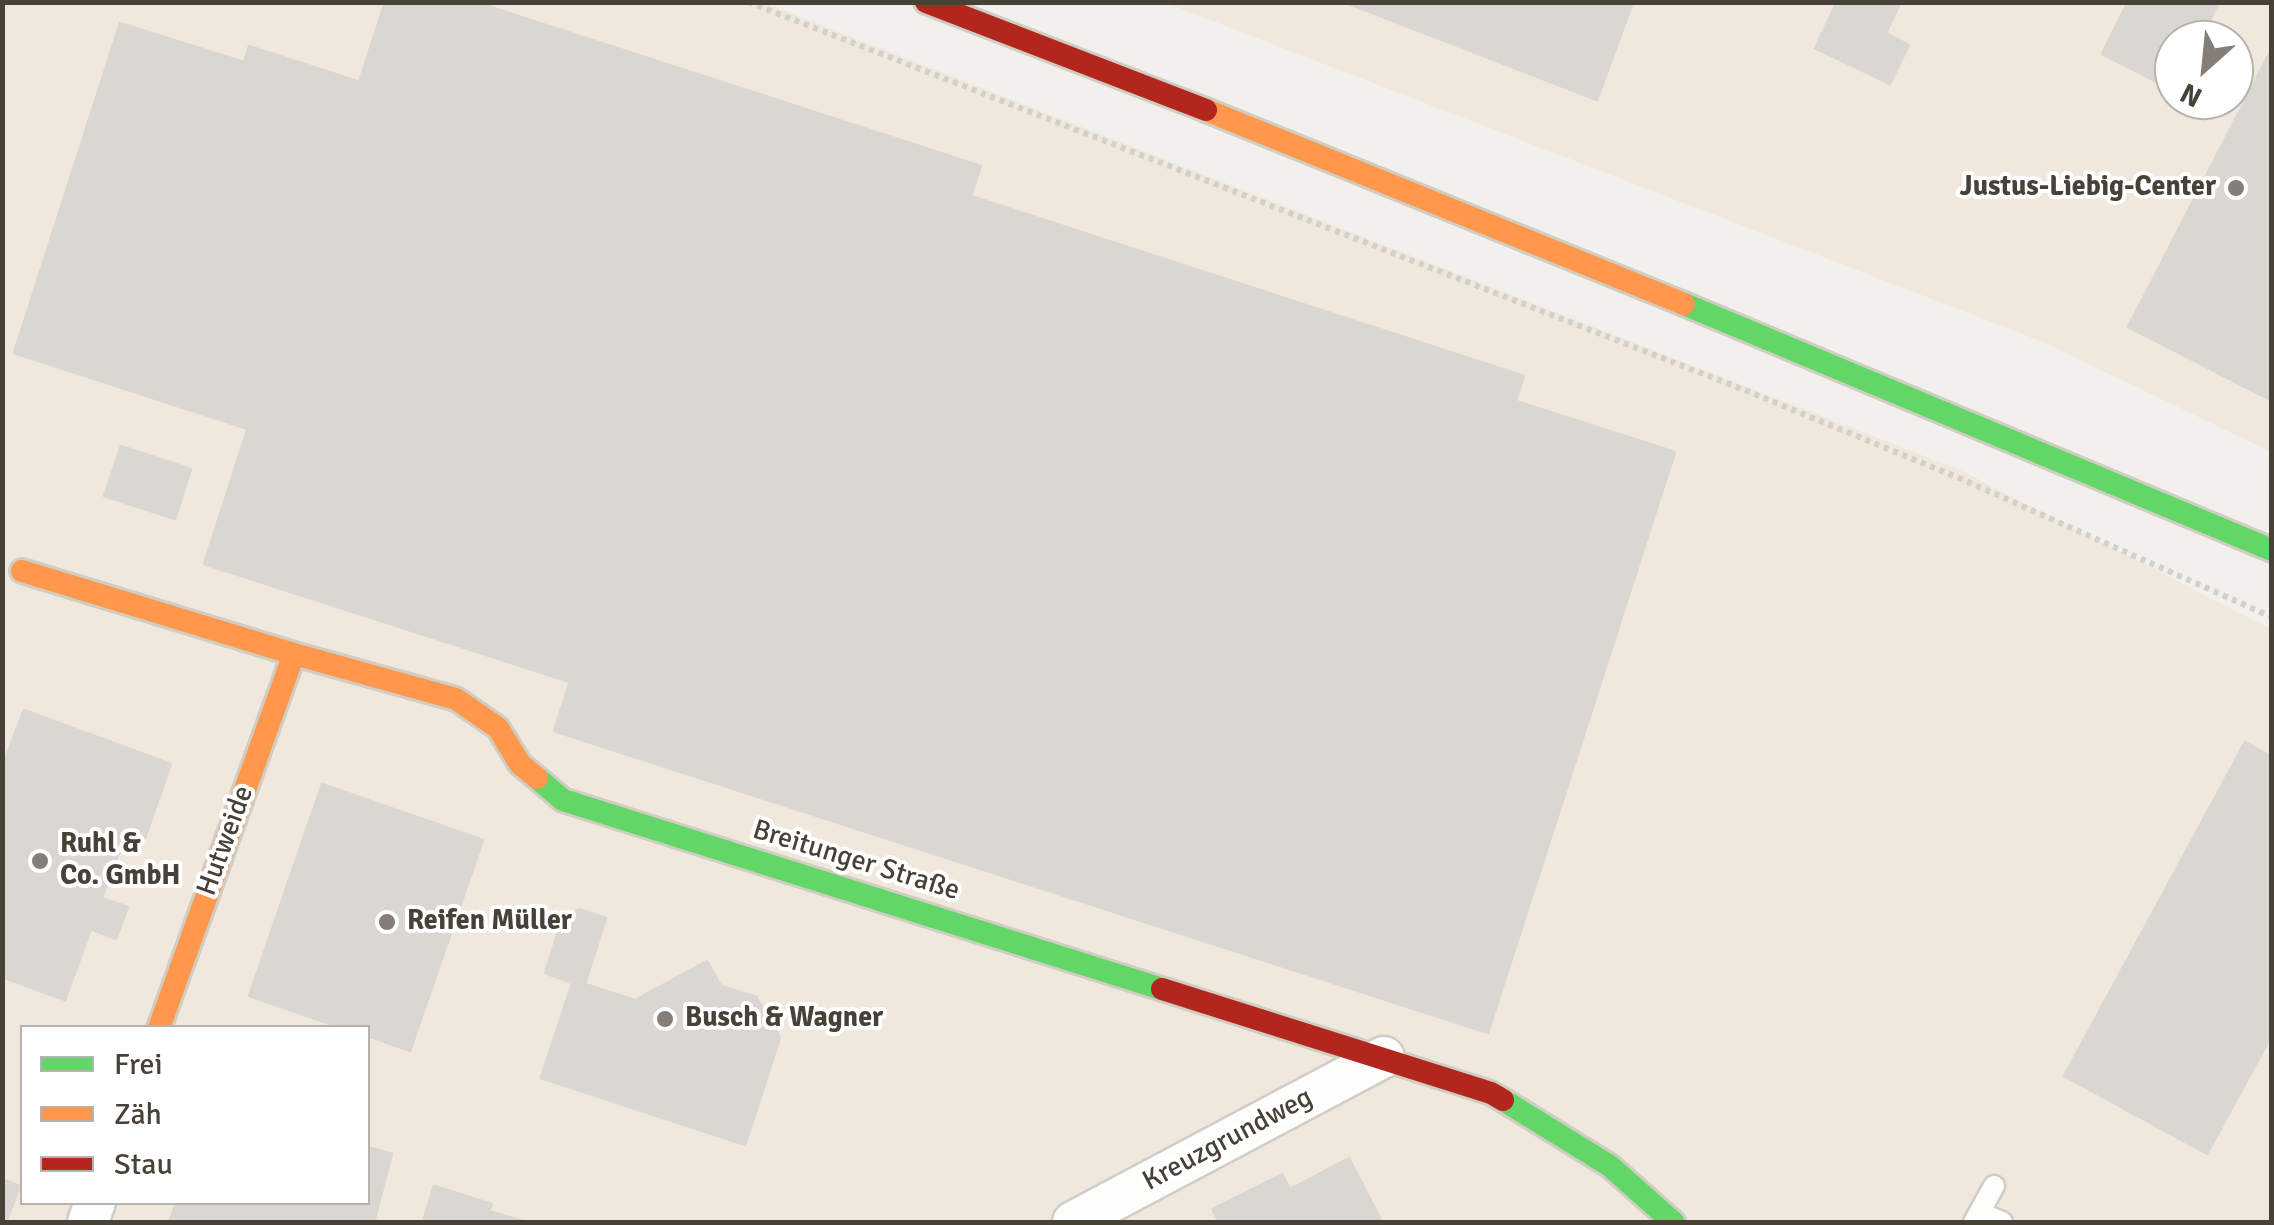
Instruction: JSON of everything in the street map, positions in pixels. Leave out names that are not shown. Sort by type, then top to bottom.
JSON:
[{"type":"street","points":[[926,2],[1636,284],[2272,550]]},
{"type":"street","name":"Breitunger Straße","points":[[22,571],[456,700],[498,728],[520,764],[563,800],[1491,1093],[1610,1166],[1673,1222]]},
{"type":"street","name":"Hutweide","points":[[160,1025],[294,654]]},
{"type":"street","name":"Kreuzgrundweg","points":[[1073,1222],[1384,1057]]},
{"type":"lane","points":[[1994,1186],[1977,1218],[2002,1222]]},
{"type":"path","points":[[748,2],[1748,391],[1959,478],[2272,617]]},
{"type":"shaded area","points":[[2,3],[765,3],[1960,470],[2271,629],[2271,1222],[3,1222]]},
{"type":"shaded area","points":[[1166,3],[2271,3],[2271,452],[2043,342]]},
{"type":"building","points":[[385,2],[475,2],[759,94],[570,682],[204,564]]},
{"type":"building","points":[[1344,2],[1633,2],[1597,100]]},
{"type":"building","points":[[1837,2],[1901,2],[1886,33],[1909,45],[1890,84],[1815,48]]},
{"type":"building","points":[[2128,2],[2219,2],[2210,20],[2154,20],[2154,81],[2102,54]]},
{"type":"building","points":[[120,23],[244,62],[249,46],[360,82],[248,429],[14,353]]},
{"type":"building","name":"Justus-Liebig-Center","points":[[2272,48],[2272,401],[2128,327],[2235,120],[2254,120],[2254,83]]},
{"type":"building","points":[[759,94],[981,166],[971,196],[1524,376],[1516,401],[1675,452],[1488,1033],[554,731]]},
{"type":"building","points":[[121,446],[191,469],[175,519],[104,496]]},
{"type":"building","points":[[24,710],[171,764],[145,838],[127,831],[102,898],[128,907],[116,939],[91,929],[65,1000],[2,977],[2,767]]},
{"type":"building","points":[[2245,742],[2272,757],[2272,1035],[2207,1154],[2064,1076]]},
{"type":"building","points":[[322,784],[483,840],[410,1051],[370,1037],[370,1025],[333,1025],[249,996]]},
{"type":"building","name":"Busch & Wagner","points":[[579,909],[606,918],[585,984],[635,1000],[707,961],[721,986],[756,997],[780,1038],[745,1145],[541,1078],[572,983],[545,973],[562,920]]},
{"type":"building","points":[[370,1148],[392,1154],[374,1222],[169,1222],[176,1205],[370,1205]]},
{"type":"building","points":[[1349,1158],[1382,1222],[1219,1222],[1212,1209],[1282,1174],[1290,1189]]},
{"type":"building","points":[[2,1179],[20,1186],[6,1222],[2,1222]]},
{"type":"building","points":[[434,1186],[492,1204],[489,1211],[526,1222],[423,1221]]},
{"type":"traffic: fast","points":[[1684,304],[2272,550]]},
{"type":"traffic: fast","points":[[537,778],[563,800],[1162,989]]},
{"type":"traffic: fast","points":[[1503,1100],[1610,1166],[1673,1222]]},
{"type":"traffic: slow","points":[[1206,110],[1684,304]]},
{"type":"traffic: slow","points":[[22,571],[456,699],[498,728],[520,764],[537,778]]},
{"type":"traffic: slow","points":[[160,1025],[294,654]]},
{"type":"traffic: jam","points":[[926,2],[1206,110]]},
{"type":"traffic: jam","points":[[1162,989],[1503,1100]]},
{"type":"place","name":"Justus-Liebig-Center","points":[[2236,188]]},
{"type":"place","name":"Ruhl & Co. GmbH","points":[[40,861]]},
{"type":"place","name":"Reifen Müller","points":[[387,922]]},
{"type":"place","name":"Busch & Wagner","points":[[665,1019]]}]
